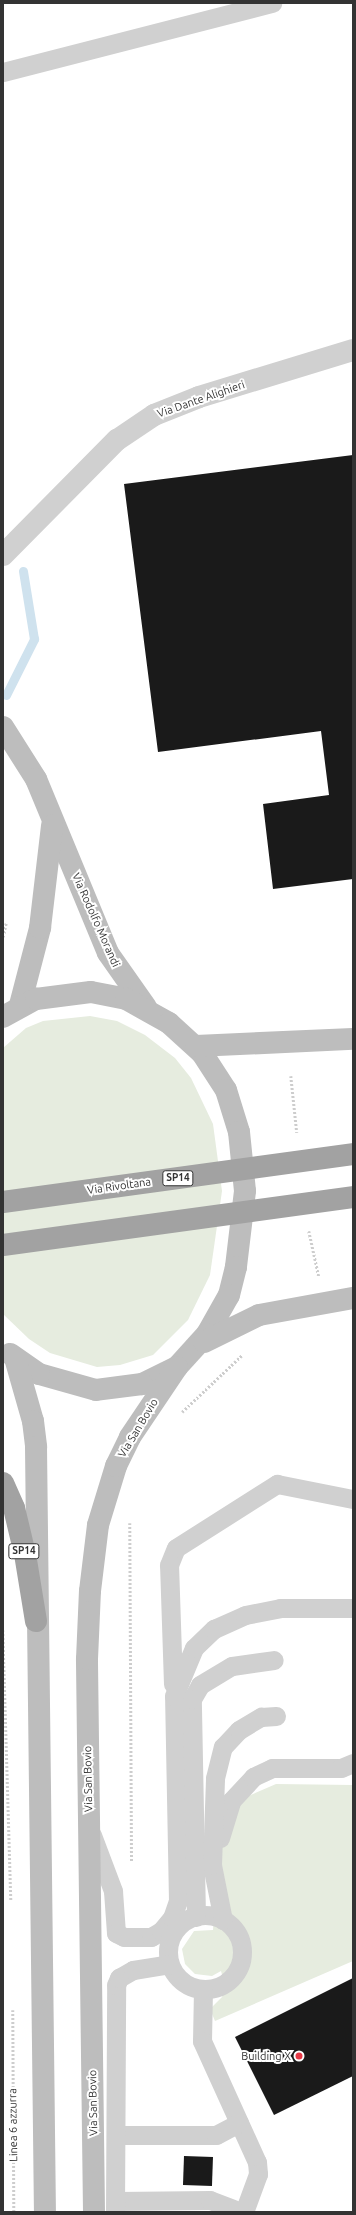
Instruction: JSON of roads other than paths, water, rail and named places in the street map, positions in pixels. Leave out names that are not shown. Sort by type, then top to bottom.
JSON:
[{"type":"highway","name":"Via Rivoltana","points":[[3,1202],[353,1154]]},
{"type":"highway","points":[[3,1244],[353,1197]]},
{"type":"highway","name":"SP14","points":[[3,1483],[23,1546],[36,1622]]},
{"type":"main road","name":"Via Rodolfo Morandi","points":[[3,727],[28,762],[108,953],[149,1012]]},
{"type":"main road","name":"Via Rodolfo Morandi","points":[[12,1011],[42,912],[52,822]]},
{"type":"main road","points":[[6,1351],[53,1379],[96,1390],[142,1384],[178,1367],[198,1346],[216,1322],[233,1281],[245,1191],[239,1132],[231,1104],[219,1076],[196,1046],[149,1012],[126,999],[91,992],[52,995],[12,1011]]},
{"type":"main road","points":[[196,1046],[353,1039]]},
{"type":"main road","points":[[198,1346],[259,1315],[353,1298]]},
{"type":"main road","points":[[6,1351],[35,1432],[36,1622],[45,2212]]},
{"type":"main road","name":"Via San Bovio","points":[[94,2212],[87,1637],[98,1525],[106,1492],[130,1437],[178,1367]]},
{"type":"street","name":"Via Dante Alighieri","points":[[3,555],[117,440],[154,415],[353,350]]},
{"type":"lane","points":[[3,72],[272,3]]},
{"type":"lane","points":[[89,1828],[113,1892],[116,1933],[124,1937],[151,1937],[161,1932],[172,1918],[178,1902],[174,1696],[169,1565],[176,1548],[278,1484],[353,1499]]},
{"type":"lane","points":[[174,1696],[194,1648],[214,1629],[245,1615],[280,1608],[353,1608]]},
{"type":"lane","points":[[196,1917],[192,1699],[200,1685],[232,1666],[274,1660]]},
{"type":"lane","points":[[223,1920],[196,1917],[179,1927],[173,1936],[169,1944],[170,1964],[183,1982],[203,1989],[228,1982],[242,1962],[240,1938],[223,1920],[212,1865],[214,1778],[223,1747],[239,1730],[261,1717],[276,1716]]},
{"type":"lane","points":[[212,1865],[231,1802],[253,1777],[272,1768],[341,1768],[353,1763]]},
{"type":"lane","points":[[170,1964],[133,1970],[119,1978],[116,1985],[116,2206],[210,2200],[241,2212]]},
{"type":"lane","points":[[203,1989],[202,2042],[258,2162],[258,2174],[244,2212]]},
{"type":"lane","points":[[116,2135],[216,2135],[239,2123]]},
{"type":"waterway","points":[[6,695],[34,639],[23,571]]},
{"type":"place","name":"Building X","points":[[299,2056]]}]
